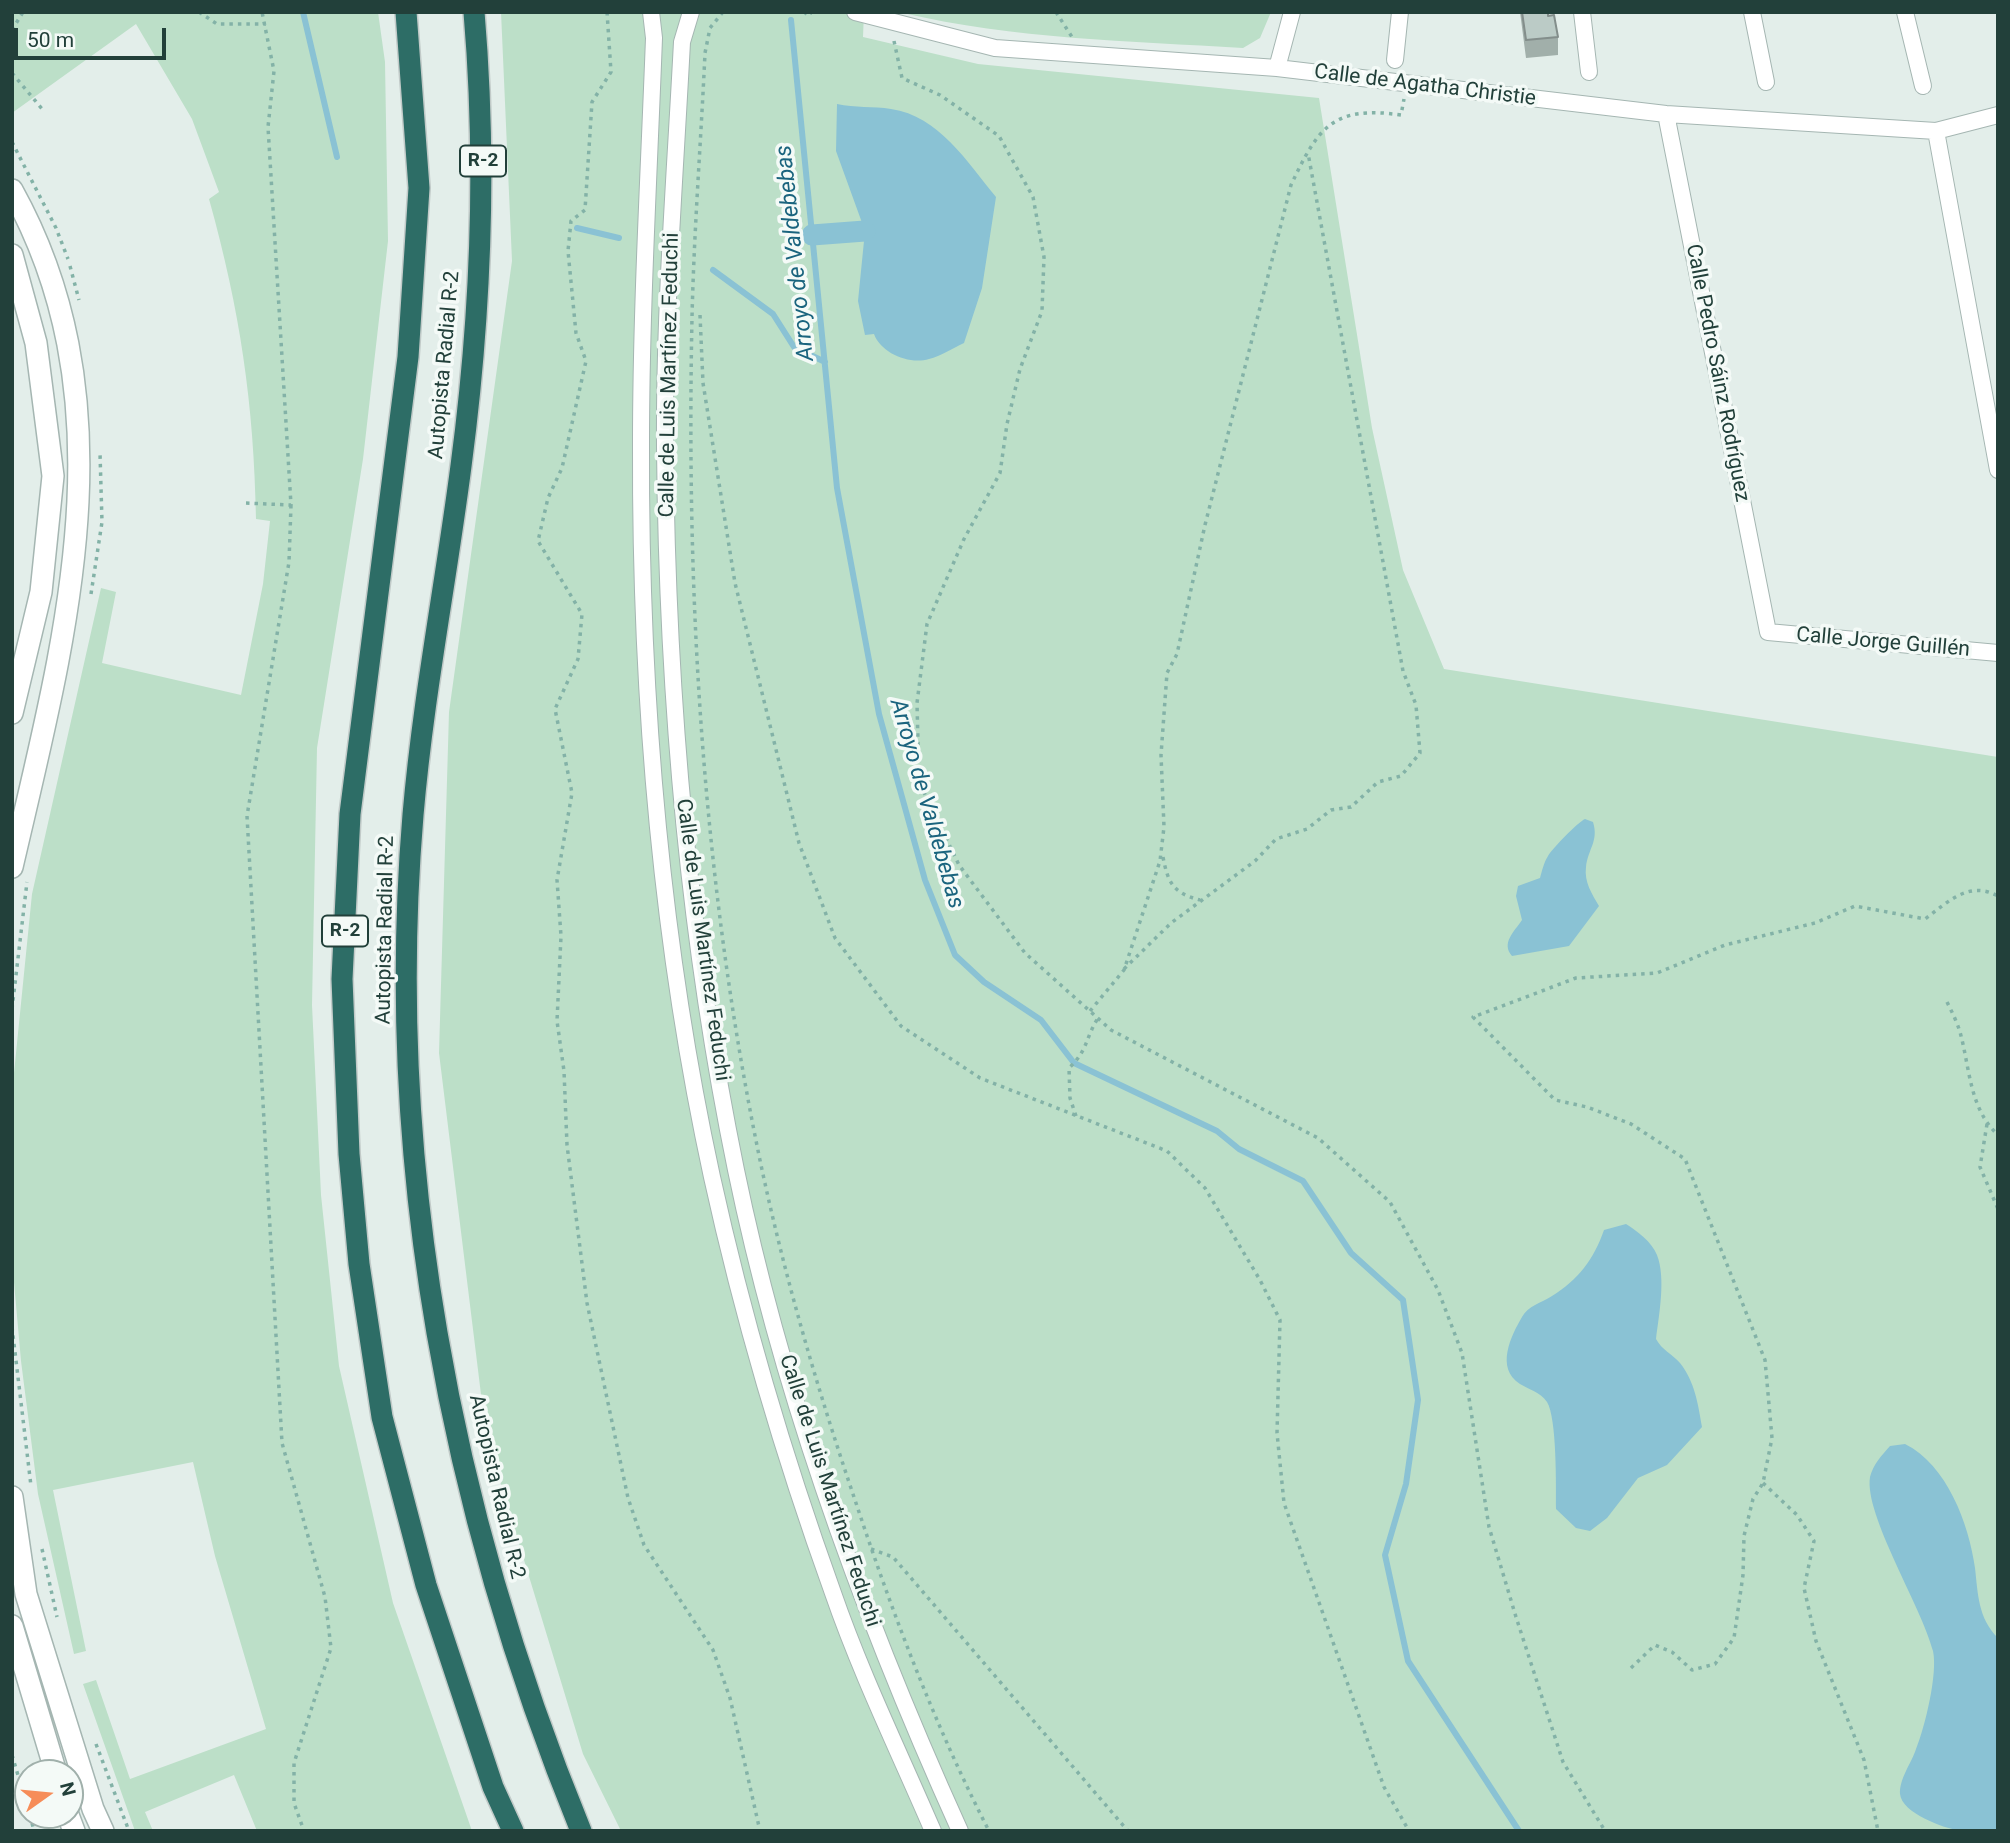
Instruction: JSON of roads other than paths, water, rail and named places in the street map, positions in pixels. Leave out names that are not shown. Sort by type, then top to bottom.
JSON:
[{"type":"highway","name":"Autopista Radial R-2","points":[[406,12],[419,188],[408,358],[350,814],[342,979],[349,1154],[359,1264],[382,1417],[426,1585],[493,1787],[513,1831]]},
{"type":"highway","name":"Autopista Radial R-2","points":[[474,12],[483,163],[477,310],[461,463],[413,816],[406,985],[411,1128],[437,1331],[467,1485],[500,1608],[524,1684],[581,1831]]},
{"type":"street","name":"Calle de Luis Martínez Feduchi","points":[[651,12],[654,38],[641,445],[645,586],[652,737],[665,885],[683,1014],[712,1175],[746,1313],[788,1460],[834,1597],[933,1831]]},
{"type":"street","name":"Calle de Luis Martínez Feduchi","points":[[691,12],[682,42],[665,445],[676,735],[690,882],[706,997],[736,1171],[770,1307],[812,1453],[857,1588],[960,1831]]},
{"type":"street","name":"Calle de Agatha Christie","points":[[855,12],[995,48],[1277,68],[1667,114],[1936,131],[1998,115]]},
{"type":"street","points":[[1277,68],[1292,12]]},
{"type":"street","points":[[1395,60],[1401,12]]},
{"type":"street","points":[[1582,12],[1589,72]]},
{"type":"street","points":[[1752,12],[1766,82]]},
{"type":"street","points":[[1905,12],[1923,86]]},
{"type":"street","name":"Calle Pedro Sáinz Rodríguez","points":[[1667,114],[1768,632]]},
{"type":"street","points":[[1936,131],[1998,470]]},
{"type":"street","points":[[12,190],[29,220],[56,287],[76,403],[81,481],[74,574],[60,657],[12,867]]},
{"type":"street","points":[[12,255],[36,342],[53,476],[41,592],[12,713]]},
{"type":"street","name":"Calle Jorge Guillén","points":[[1768,632],[1998,653]]},
{"type":"street","points":[[22,1496],[26,1594],[93,1809],[103,1831]]},
{"type":"street","points":[[12,1626],[51,1759]]},
{"type":"water","points":[[837,104],[891,109],[924,121],[951,142],[996,197],[982,288],[964,343],[938,356],[921,360],[905,359],[889,352],[874,334],[865,335],[858,301],[865,231],[836,151]]},
{"type":"water","points":[[1585,819],[1593,822],[1595,829],[1586,878],[1599,906],[1569,946],[1512,956],[1508,942],[1522,920],[1516,896],[1518,886],[1540,878],[1550,853]]},
{"type":"water","points":[[1626,1224],[1648,1241],[1657,1255],[1661,1285],[1656,1339],[1680,1363],[1689,1378],[1702,1427],[1667,1465],[1638,1478],[1607,1518],[1590,1531],[1576,1528],[1556,1509],[1555,1453],[1550,1410],[1541,1396],[1512,1377],[1508,1369],[1508,1352],[1510,1342],[1525,1313],[1561,1290],[1577,1276],[1590,1259],[1604,1230]]},
{"type":"water","points":[[1905,1444],[1933,1466],[1954,1497],[1972,1551],[1983,1614],[1998,1638],[1998,1831],[1961,1831],[1944,1827],[1915,1813],[1902,1801],[1900,1794],[1927,1714],[1934,1661],[1927,1632],[1876,1514],[1870,1477],[1875,1465],[1890,1446]]},
{"type":"waterway","points":[[303,12],[337,157]]},
{"type":"waterway","name":"Arroyo de Valdebebas","points":[[791,20],[837,488],[879,714],[925,880],[955,955],[984,982],[1041,1020],[1074,1063],[1217,1131],[1239,1149],[1303,1181],[1351,1253],[1403,1300],[1418,1400],[1406,1484],[1385,1555],[1408,1661],[1519,1831]]},
{"type":"waterway","points":[[577,228],[619,238]]},
{"type":"waterway","points":[[812,235],[865,231]]},
{"type":"waterway","points":[[713,270],[773,314],[794,347],[825,362]]}]
